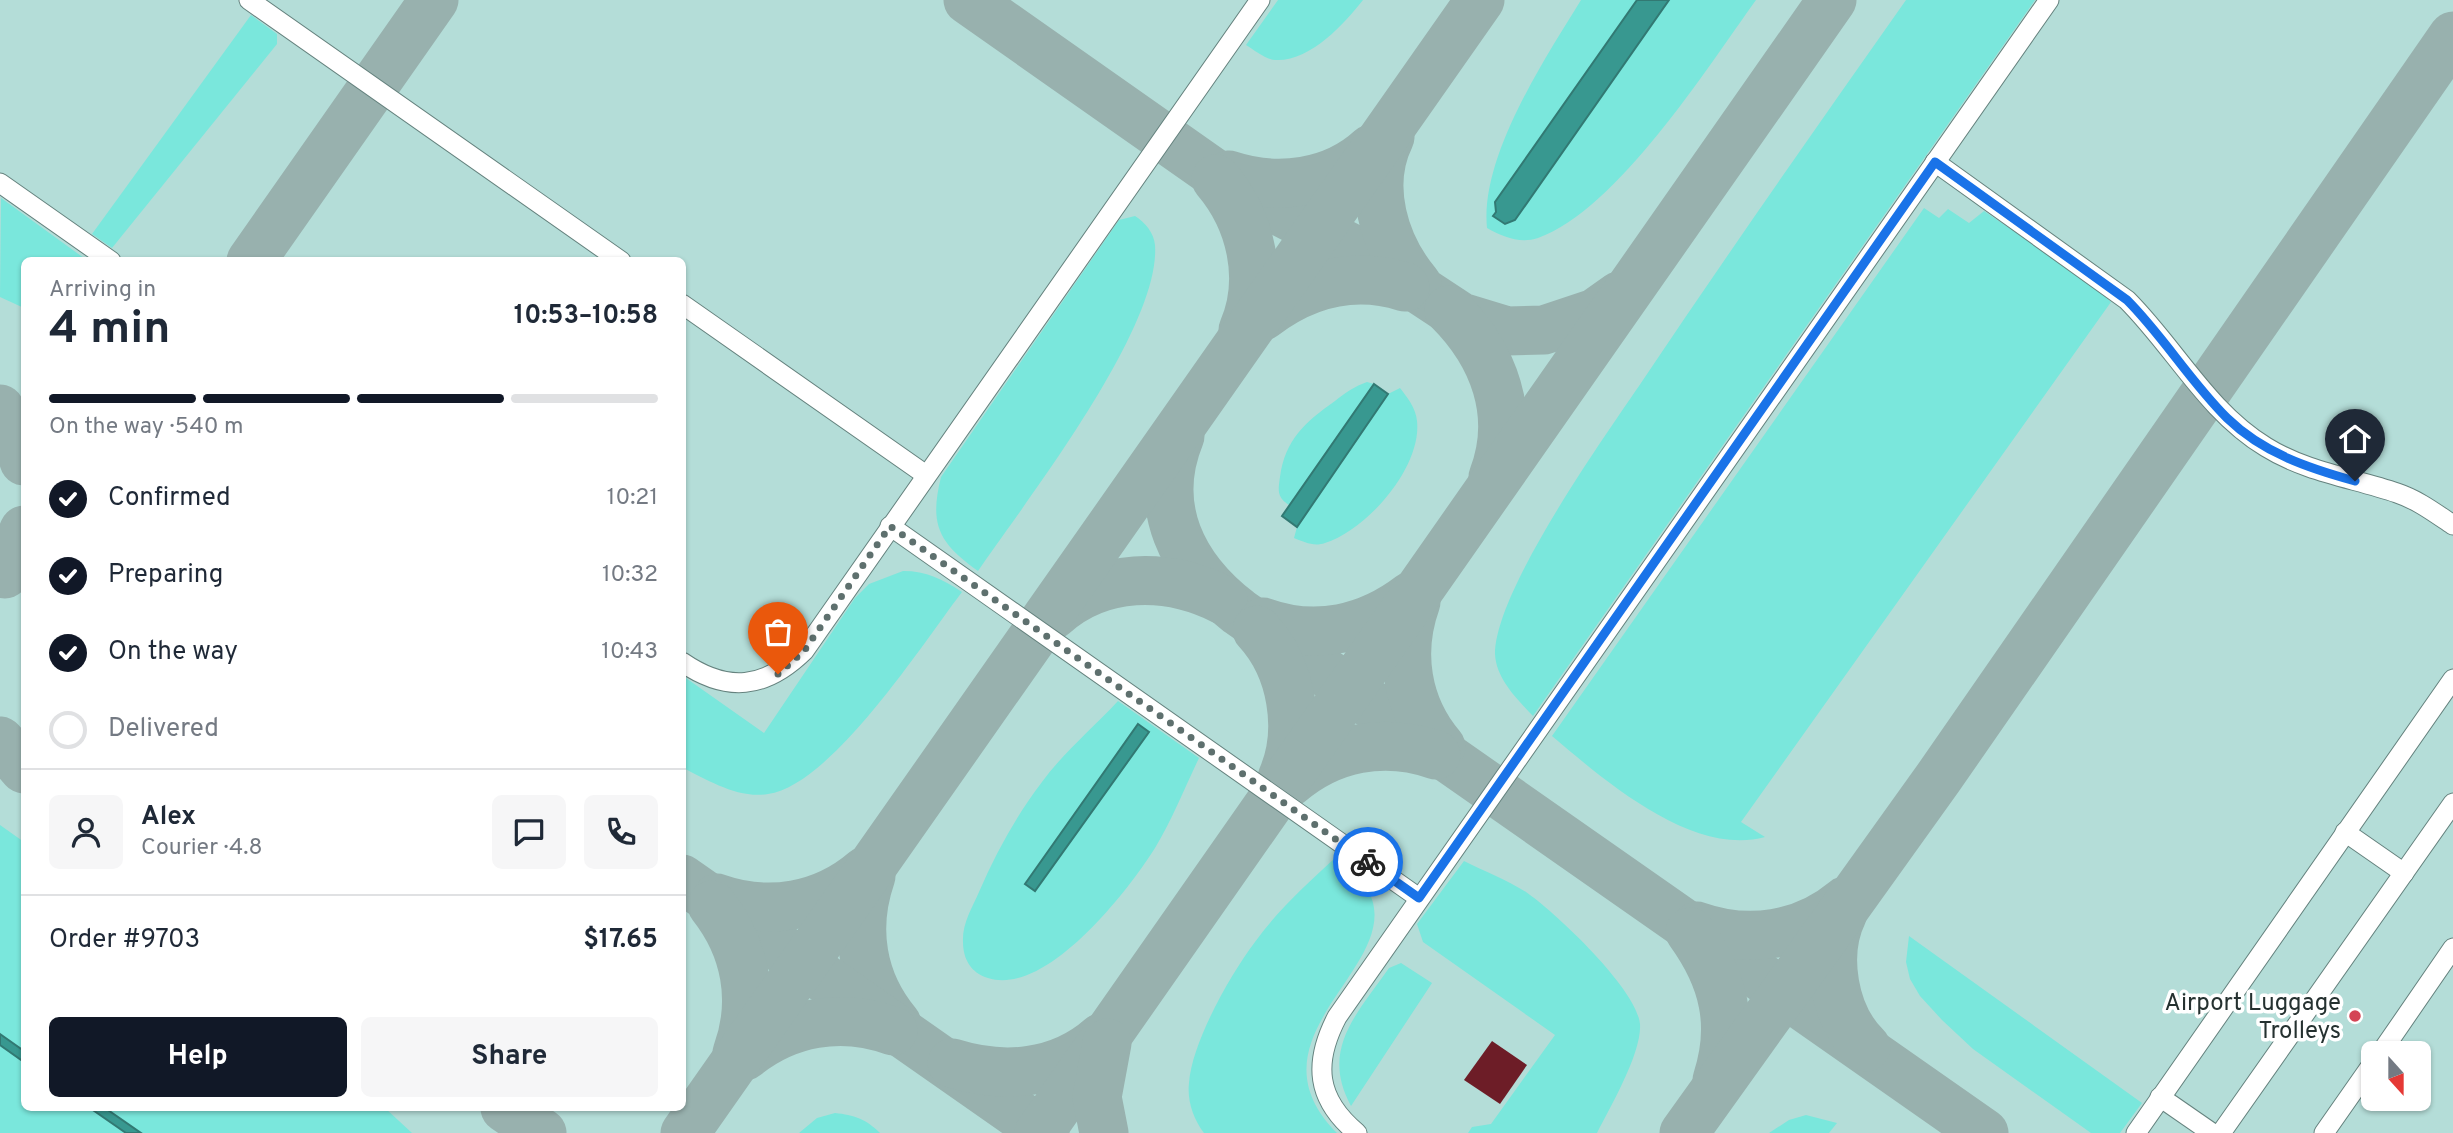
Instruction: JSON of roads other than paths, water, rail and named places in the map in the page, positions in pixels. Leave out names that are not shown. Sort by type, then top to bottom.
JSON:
[{"type":"lane","points":[[249,0],[615,257]]},
{"type":"lane","points":[[686,664],[723,682],[741,684],[778,674],[804,651],[1260,0]]},
{"type":"lane","points":[[1357,1133],[1329,1100],[1322,1083],[1322,1052],[1336,1017],[2049,0]]},
{"type":"lane","points":[[1935,162],[2127,300],[2150,323],[2213,403],[2245,432],[2287,459],[2398,493],[2418,502],[2453,525]]},
{"type":"lane","points":[[0,183],[105,257]]},
{"type":"lane","points":[[686,307],[926,475]]},
{"type":"lane","points":[[890,526],[1419,898]]},
{"type":"lane","points":[[2136,1133],[2453,679]]},
{"type":"lane","points":[[2221,1133],[2453,803]]},
{"type":"lane","points":[[2345,832],[2404,873]]},
{"type":"lane","points":[[2389,1041],[2453,948]]},
{"type":"lane","points":[[2324,1133],[2361,1080]]},
{"type":"lane","points":[[2160,1097],[2212,1133]]},
{"type":"place","name":"Airport Luggage Trolleys","points":[[2355,1016]]}]
